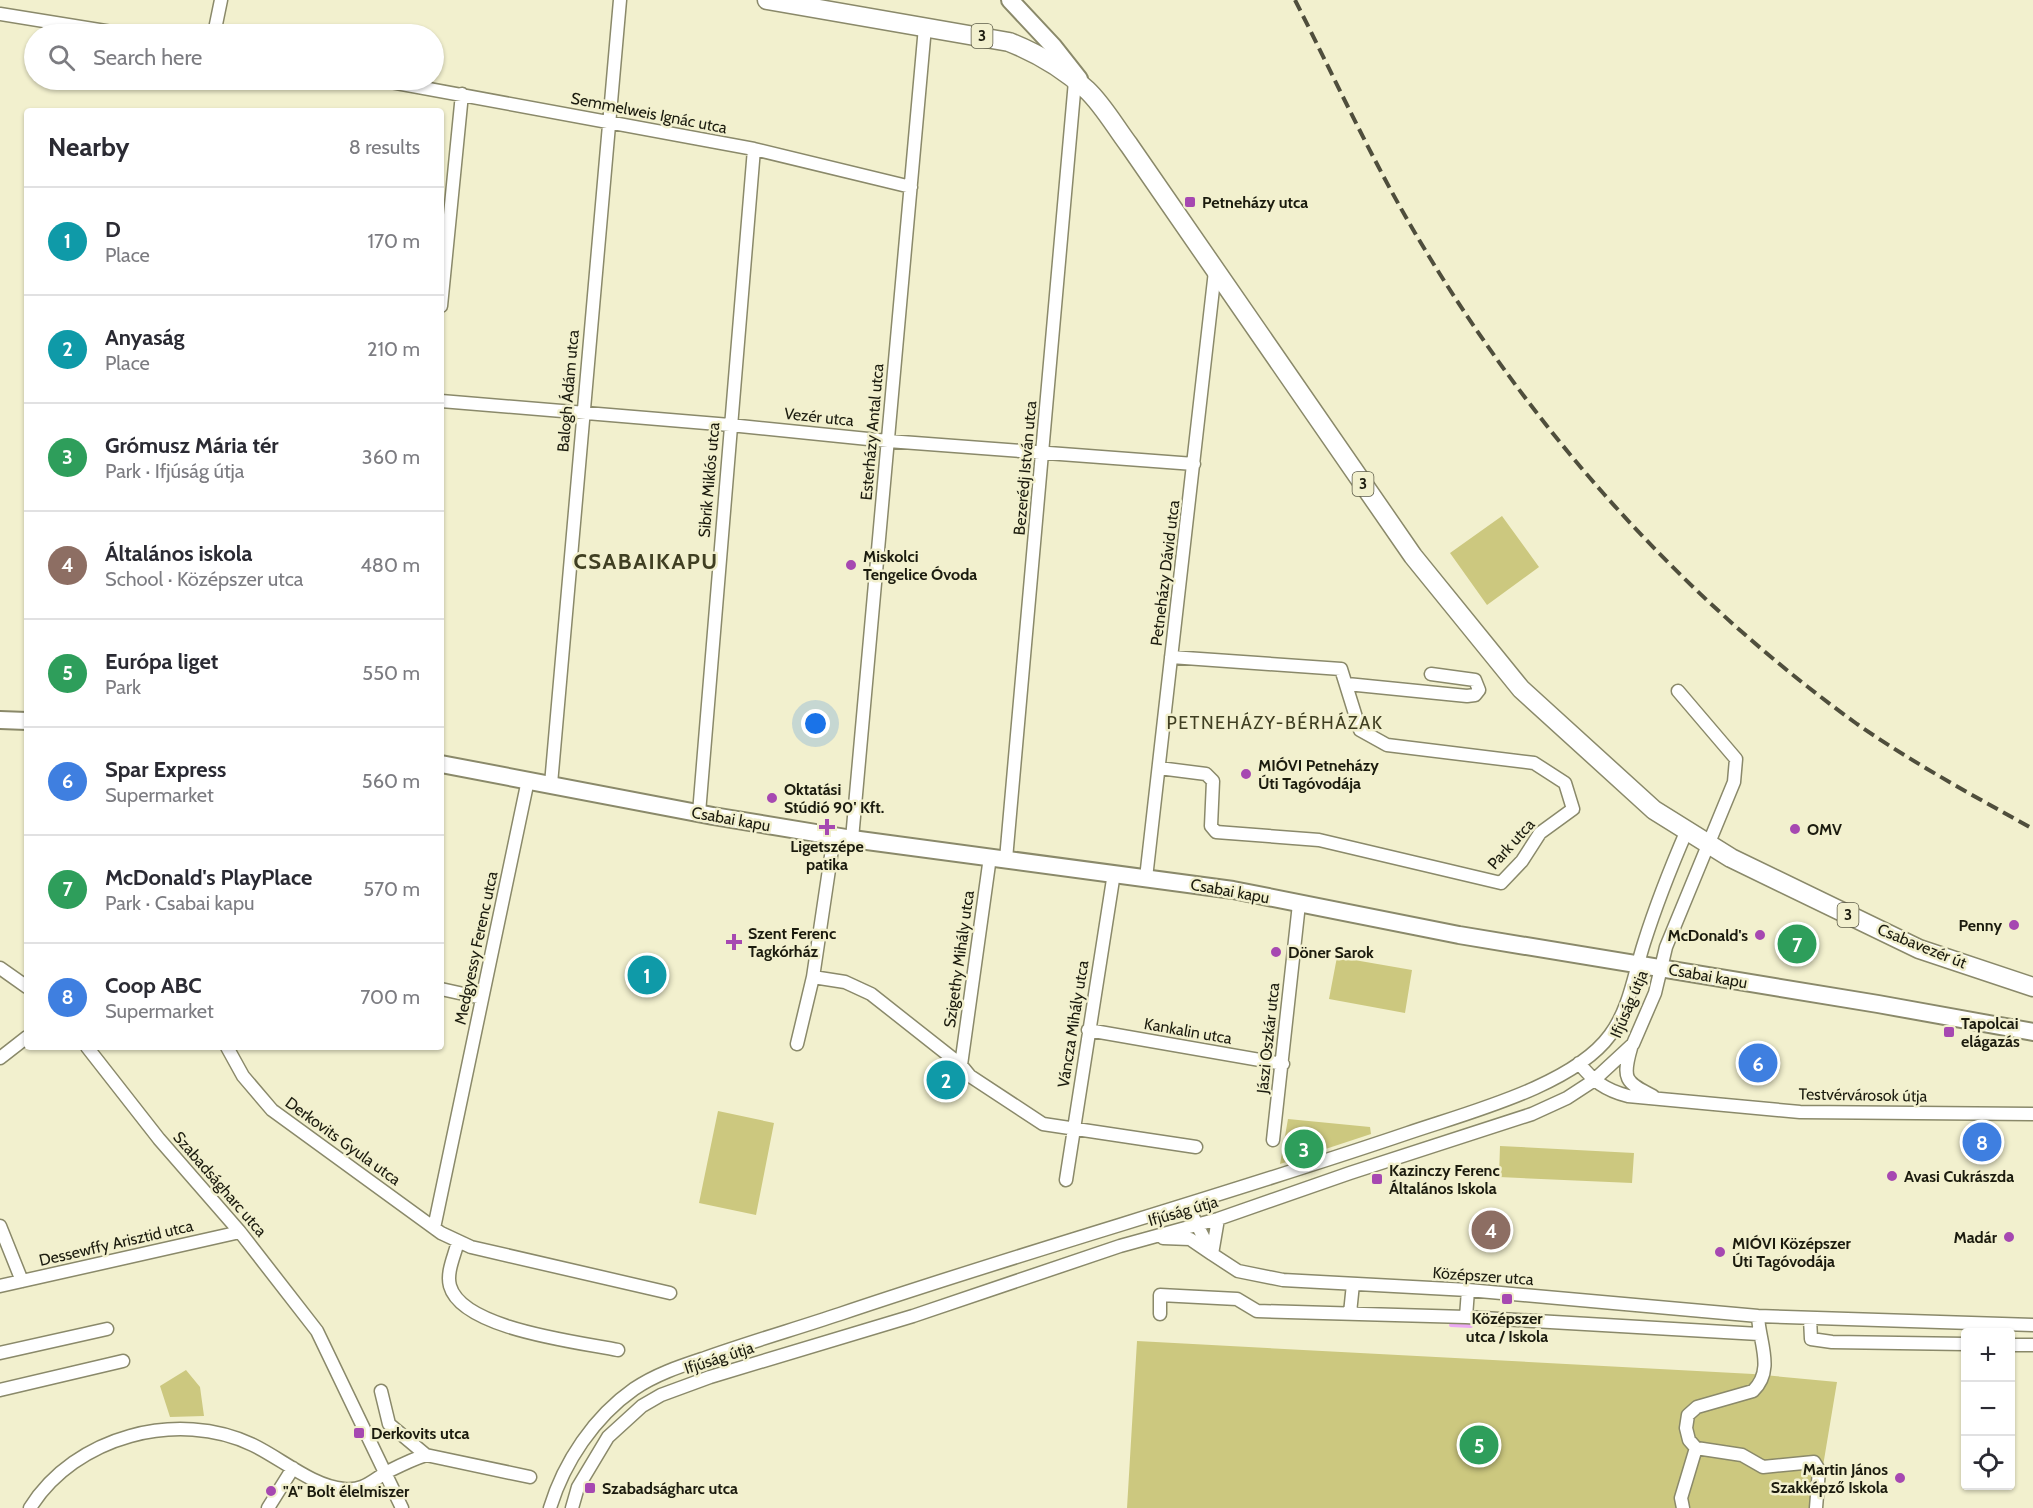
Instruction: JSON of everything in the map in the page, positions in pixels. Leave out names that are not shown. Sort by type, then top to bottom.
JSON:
[{"type":"main road","name":"3","points":[[767,0],[996,39],[1035,54],[1082,86],[1129,146],[1413,556],[1514,681],[1654,810],[1688,830]]},
{"type":"main road","name":"Csabavezér út","points":[[1688,830],[1707,844],[1775,880],[1919,949],[2033,987]]},
{"type":"street","points":[[216,24],[221,0]]},
{"type":"street","name":"Balogh Ádám utca","points":[[551,784],[620,0]]},
{"type":"street","points":[[1010,0],[1025,19],[1053,46],[1082,86]]},
{"type":"street","points":[[0,14],[62,24]]},
{"type":"street","points":[[1025,19],[1035,54]]},
{"type":"street","name":"Esterházy Antal utca","points":[[852,839],[925,27]]},
{"type":"street","name":"Bezerédj István utca","points":[[998,858],[1082,86]]},
{"type":"street","name":"Semmelweis Ignác utca","points":[[439,90],[754,150],[910,187]]},
{"type":"street","points":[[444,276],[462,94]]},
{"type":"street","name":"Sibrik Miklós utca","points":[[699,813],[754,150]]},
{"type":"street","name":"Petneházy Dávid utca","points":[[1146,878],[1215,271]]},
{"type":"street","name":"Vezér utca","points":[[444,400],[888,441],[1194,464]]},
{"type":"street","points":[[1172,657],[1341,669],[1347,684],[1467,696],[1479,690],[1479,685],[1475,680],[1431,674]]},
{"type":"street","name":"Park utca","points":[[1159,768],[1206,774],[1213,781],[1211,826],[1216,832],[1319,840],[1501,883],[1522,861],[1540,833],[1573,808],[1565,783],[1534,763],[1387,745],[1360,730],[1347,684]]},
{"type":"street","name":"Ifjúság útja","points":[[572,1508],[578,1487],[608,1437],[642,1406],[661,1395],[710,1377],[913,1316],[1002,1284],[1195,1223],[1218,1219],[1532,1114],[1593,1081],[1631,1047],[1655,993],[1666,947],[1734,782],[1736,759],[1678,691]]},
{"type":"street","points":[[0,720],[24,721]]},
{"type":"street","name":"Csabai kapu","points":[[444,766],[852,839],[1233,890],[1459,935],[2025,1030]]},
{"type":"street","name":"Medgyessy Ferenc utca","points":[[434,1228],[528,780]]},
{"type":"street","name":"Ifjúság útja","points":[[550,1508],[560,1479],[598,1420],[616,1402],[652,1377],[744,1344],[1116,1224],[1298,1170],[1521,1094],[1579,1063],[1610,1035],[1634,987],[1645,939],[1688,830]]},
{"type":"street","points":[[797,1044],[813,977],[834,836]]},
{"type":"street","name":"Szigethy Mihály utca","points":[[961,1065],[998,858]]},
{"type":"street","name":"Váncza Mihály utca","points":[[1066,1180],[1114,873]]},
{"type":"street","name":"Jászi Oszkár utca","points":[[1273,1140],[1299,904]]},
{"type":"street","points":[[0,968],[24,985]]},
{"type":"street","points":[[813,977],[845,982],[871,994],[961,1065],[970,1076],[1043,1124],[1196,1147]]},
{"type":"street","points":[[444,990],[482,998]]},
{"type":"street","name":"Kankalin utca","points":[[1088,1030],[1283,1064]]},
{"type":"street","points":[[0,1058],[24,1039]]},
{"type":"street","name":"Testvérvárosok útja","points":[[1631,1047],[1625,1072],[1628,1080],[1633,1086],[1657,1098]]},
{"type":"street","name":"Szabadságharc utca","points":[[89,1050],[159,1139],[240,1232],[317,1331],[402,1508]]},
{"type":"street","name":"Derkovits Gyula utca","points":[[229,1050],[243,1076],[272,1110],[434,1228],[471,1247],[670,1293]]},
{"type":"street","name":"Testvérvárosok útja","points":[[1579,1063],[1593,1081],[1610,1092],[1628,1096],[1800,1112],[2033,1114]]},
{"type":"street","name":"Ifjúság útja","points":[[1116,1224],[1123,1226],[1188,1207],[1222,1193]]},
{"type":"street","name":"Középszer utca","points":[[1188,1207],[1212,1254],[1238,1271],[1283,1280],[1468,1290],[1758,1316],[2033,1325]]},
{"type":"street","points":[[1149,1238],[1190,1239],[1212,1254],[1218,1219]]},
{"type":"street","points":[[0,1226],[22,1281]]},
{"type":"street","name":"Dessewffy Arisztid utca","points":[[0,1286],[240,1232]]},
{"type":"street","points":[[459,1241],[449,1275],[451,1288],[460,1304],[479,1318],[536,1334],[618,1350]]},
{"type":"street","points":[[1350,1313],[1353,1284]]},
{"type":"street","points":[[1466,1317],[1468,1290]]},
{"type":"street","points":[[1160,1314],[1160,1295],[1237,1299],[1257,1311],[1449,1316],[1758,1334]]},
{"type":"street","points":[[1758,1316],[1758,1334],[1766,1363],[1759,1385],[1753,1391],[1697,1407],[1688,1415],[1686,1428],[1689,1440],[1696,1448],[1742,1455],[1763,1467],[1814,1462],[1819,1470],[1816,1508]]},
{"type":"street","points":[[1810,1318],[1811,1339],[1832,1342],[1961,1344]]},
{"type":"street","points":[[0,1353],[107,1329]]},
{"type":"street","points":[[2015,1345],[2033,1346]]},
{"type":"street","points":[[0,1390],[123,1361]]},
{"type":"street","points":[[381,1391],[389,1424],[426,1455],[530,1476]]},
{"type":"street","points":[[30,1508],[52,1480],[98,1448],[126,1437],[156,1431],[200,1429],[229,1436],[331,1487],[346,1490],[364,1489],[386,1473],[426,1455]]},
{"type":"street","points":[[1683,1508],[1682,1498],[1696,1448]]},
{"type":"street","points":[[268,1508],[293,1467]]},
{"type":"shaded area","points":[[1502,516],[1539,567],[1487,605],[1450,553]]},
{"type":"shaded area","points":[[1337,957],[1412,970],[1405,1013],[1329,999]]},
{"type":"shaded area","points":[[718,1111],[774,1123],[756,1215],[699,1203]]},
{"type":"shaded area","points":[[1288,1119],[1370,1127],[1371,1134],[1280,1164]]},
{"type":"shaded area","points":[[1500,1146],[1634,1153],[1632,1183],[1499,1177]]},
{"type":"shaded area","points":[[1137,1341],[1753,1374],[1837,1382],[1816,1508],[1127,1508]]},
{"type":"shaded area","points":[[186,1370],[200,1387],[204,1416],[170,1417],[160,1386]]},
{"type":"waterway","points":[[1451,1325],[1471,1326]]},
{"type":"railway","points":[[1295,0],[1383,176],[1459,304],[1506,372],[1610,501],[1667,562],[1727,619],[1791,673],[1878,738],[1944,779],[2033,829]]},
{"type":"place","name":"Petneházy utca","points":[[1190,202]]},
{"type":"place","name":"Miskolci Tengelice Óvoda","points":[[851,565]]},
{"type":"place","name":"MIÓVI Petneházy Úti Tagóvodája","points":[[1246,774]]},
{"type":"place","name":"Oktatási Stúdió 90' Kft.","points":[[772,798]]},
{"type":"place","name":"Ligetszépe patika","points":[[827,827]]},
{"type":"place","name":"OMV","points":[[1795,829]]},
{"type":"place","name":"Penny","points":[[2014,925]]},
{"type":"place","name":"McDonald's","points":[[1760,935]]},
{"type":"place","name":"Szent Ferenc Tagkórház","points":[[734,942]]},
{"type":"place","name":"McDonald's PlayPlace","points":[[1797,944]]},
{"type":"place","name":"Döner Sarok","points":[[1276,952]]},
{"type":"place","name":"D","points":[[647,975]]},
{"type":"place","name":"Tapolcai elágazás","points":[[1949,1032]]},
{"type":"place","name":"Spar Express","points":[[1758,1063]]},
{"type":"place","name":"Anyaság","points":[[946,1080]]},
{"type":"place","name":"Coop ABC","points":[[1982,1142]]},
{"type":"place","name":"Grómusz Mária tér","points":[[1304,1149]]},
{"type":"place","name":"Avasi Cukrászda","points":[[1892,1176]]},
{"type":"place","name":"Kazinczy Ferenc Általános Iskola","points":[[1377,1179]]},
{"type":"place","name":"Általános iskola","points":[[1491,1230]]},
{"type":"place","name":"Madár","points":[[2009,1237]]},
{"type":"place","name":"MIÓVI Középszer Úti Tagóvodája","points":[[1720,1252]]},
{"type":"place","name":"Középszer utca / Iskola","points":[[1507,1299]]},
{"type":"place","name":"Derkovits utca","points":[[359,1433]]},
{"type":"place","name":"Európa liget","points":[[1479,1445]]},
{"type":"place","name":"Martin János Szakképző Iskola","points":[[1900,1478]]},
{"type":"place","name":"Szabadságharc utca","points":[[590,1488]]},
{"type":"place","name":"\"A\" Bolt élelmiszer","points":[[271,1491]]},
{"type":"district","name":"CSABAIKAPU","points":[[646,561]]},
{"type":"district","name":"PETNEHÁZY-BÉRHÁZAK","points":[[1275,723]]}]
